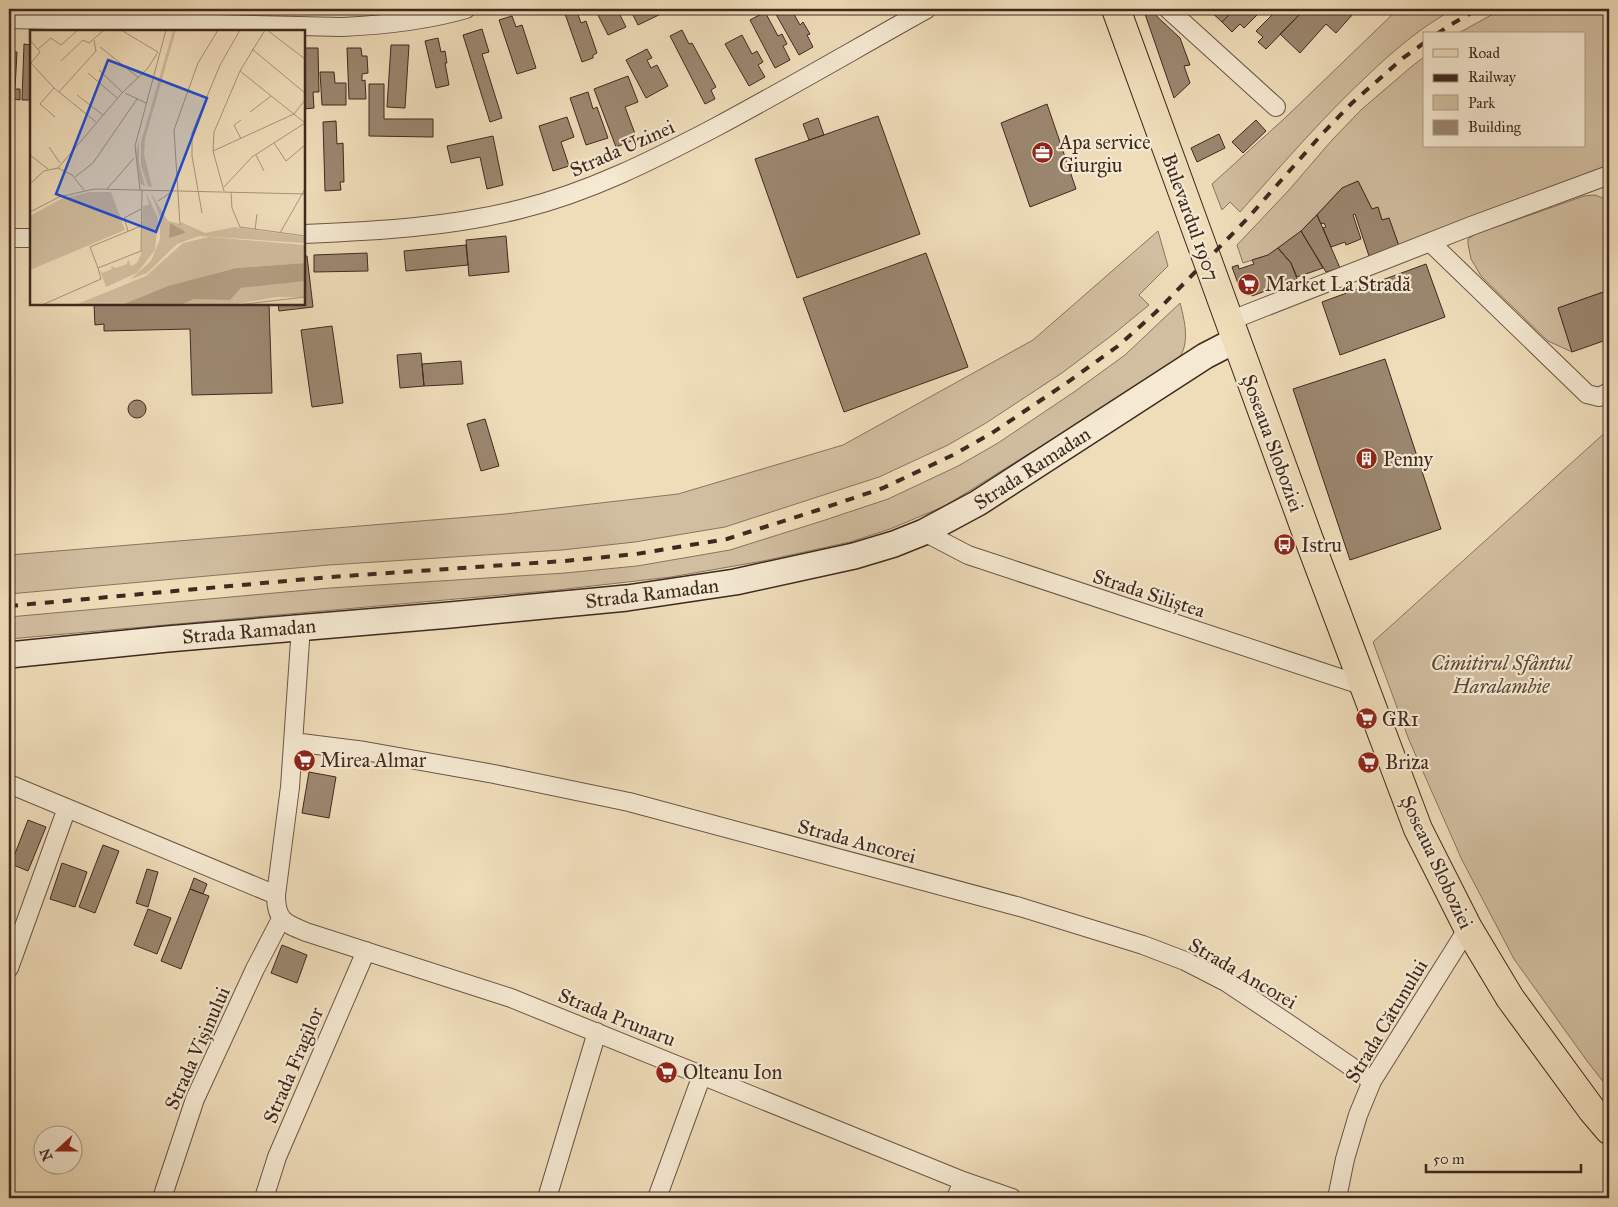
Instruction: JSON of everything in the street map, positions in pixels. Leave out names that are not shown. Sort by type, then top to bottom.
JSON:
[{"type":"main road","name":"Bulevardul 1907","points":[[1116,9],[1232,331]]},
{"type":"main road","name":"Șoseaua Sloboziei","points":[[1232,331],[1418,829],[1468,928],[1510,998],[1586,1102],[1609,1130]]},
{"type":"street","points":[[9,19],[342,28],[422,20],[466,9]]},
{"type":"street","name":"Strada Uzinei","points":[[305,234],[377,231],[469,220],[523,209],[590,188],[623,174],[737,115],[927,9]]},
{"type":"street","points":[[1168,9],[1276,107]]},
{"type":"street","points":[[1232,331],[1430,242],[1609,175]]},
{"type":"street","points":[[9,238],[30,238]]},
{"type":"street","points":[[1430,242],[1587,394],[1600,396],[1609,392]]},
{"type":"street","name":"Strada Ramadan","points":[[9,655],[301,626],[459,614],[626,598],[735,582],[854,556],[894,544],[924,532],[978,504],[1199,360],[1232,331]]},
{"type":"street","name":"Strada Siliștea","points":[[924,532],[968,554],[1364,686]]},
{"type":"street","points":[[281,919],[276,909],[276,895],[290,787],[301,626]]},
{"type":"street","name":"Strada Ancorei","points":[[294,742],[365,751],[494,774],[629,802],[1020,907],[1143,945],[1185,961],[1226,982],[1372,1081]]},
{"type":"street","points":[[9,784],[276,895]]},
{"type":"street","points":[[9,968],[67,808]]},
{"type":"street","name":"Strada Prunaru","points":[[281,919],[291,926],[306,932],[511,998],[964,1181],[1012,1198]]},
{"type":"street","name":"Strada Vișinului","points":[[162,1198],[194,1099],[258,962],[281,919]]},
{"type":"street","name":"Strada Cătunului","points":[[1337,1198],[1344,1159],[1358,1115],[1372,1081],[1468,928]]},
{"type":"street","name":"Strada Fragilor","points":[[264,1198],[277,1157],[366,951]]},
{"type":"street","points":[[547,1198],[597,1032]]},
{"type":"street","points":[[656,1198],[702,1074]]},
{"type":"street","points":[[956,1198],[964,1181]]},
{"type":"green space","points":[[1398,9],[1454,9],[1408,40],[1349,93],[1240,212],[1230,202],[1222,210],[1212,184],[1285,118]]},
{"type":"green space","points":[[1502,9],[1609,9],[1609,169],[1399,246],[1389,218],[1382,220],[1378,207],[1372,209],[1358,181],[1342,188],[1301,231],[1268,255],[1243,263],[1237,245],[1362,109],[1423,58],[1423,148],[1586,148],[1586,32],[1461,32]]},
{"type":"green space","points":[[1595,195],[1609,202],[1609,290],[1558,308],[1572,352],[1548,341],[1481,276],[1471,259],[1468,239],[1476,234],[1584,196]]},
{"type":"green space","points":[[1158,231],[1168,266],[1139,295],[1149,305],[1062,373],[986,423],[948,445],[879,477],[725,527],[635,542],[562,550],[329,565],[9,594],[9,555],[505,514],[678,494],[843,445],[1033,340]]},
{"type":"green space","points":[[1180,303],[1186,334],[1184,349],[1176,362],[945,506],[890,529],[850,542],[763,561],[671,577],[557,590],[9,639],[9,617],[330,588],[565,573],[637,566],[730,550],[888,499],[958,466],[998,443],[1125,355]]},
{"type":"green space","name":"Cimitirul Sfântul Haralambie","points":[[1609,429],[1609,1089],[1514,959],[1462,860],[1409,740],[1373,642]]},
{"type":"building","points":[[576,9],[581,23],[586,21],[597,53],[593,55],[593,58],[582,62],[564,11]]},
{"type":"building","points":[[595,9],[613,9],[615,14],[619,13],[626,27],[608,35]]},
{"type":"building","points":[[630,9],[661,9],[663,13],[638,25]]},
{"type":"building","points":[[773,9],[791,9],[800,25],[803,22],[810,34],[807,35],[813,47],[799,55]]},
{"type":"building","points":[[1149,9],[1180,38],[1190,65],[1184,66],[1190,83],[1174,98],[1144,11]]},
{"type":"building","points":[[1213,9],[1235,9],[1222,22],[1210,11]]},
{"type":"building","points":[[1235,9],[1263,9],[1244,28],[1240,24],[1232,32],[1222,22]]},
{"type":"building","points":[[1278,9],[1305,9],[1266,49],[1258,42],[1263,37],[1256,31]]},
{"type":"building","points":[[1305,9],[1346,9],[1353,14],[1336,33],[1326,24],[1300,53],[1280,34]]},
{"type":"building","points":[[765,12],[778,36],[782,34],[787,44],[783,46],[790,60],[775,68],[750,20]]},
{"type":"building","points":[[512,16],[516,27],[522,25],[536,68],[517,74],[499,20]]},
{"type":"building","points":[[482,29],[489,52],[482,54],[502,118],[490,122],[463,35]]},
{"type":"building","points":[[682,30],[689,44],[692,43],[716,87],[711,90],[715,99],[705,104],[670,36]]},
{"type":"building","points":[[742,35],[752,54],[757,51],[763,62],[758,65],[765,77],[749,86],[725,44]]},
{"type":"building","points":[[438,38],[441,52],[445,51],[449,85],[436,88],[425,41]]},
{"type":"building","points":[[24,44],[30,45],[30,100],[22,100]]},
{"type":"building","points":[[391,45],[409,45],[405,108],[387,107]]},
{"type":"building","points":[[305,48],[318,48],[319,92],[313,92],[314,108],[305,109]]},
{"type":"building","points":[[347,48],[361,48],[362,56],[367,56],[368,73],[362,74],[362,81],[365,80],[366,99],[349,99]]},
{"type":"building","points":[[647,49],[652,58],[647,60],[651,68],[657,65],[668,86],[646,98],[626,60]]},
{"type":"building","points":[[9,52],[17,52],[15,89],[20,89],[20,100],[13,99],[13,107],[9,107]]},
{"type":"building","points":[[320,72],[334,72],[335,83],[346,83],[346,105],[322,105]]},
{"type":"building","points":[[628,76],[638,102],[625,107],[637,139],[616,147],[594,89]]},
{"type":"building","points":[[369,84],[384,84],[384,119],[433,119],[433,137],[369,136]]},
{"type":"building","points":[[588,92],[593,109],[597,107],[608,138],[586,145],[570,98]]},
{"type":"building","points":[[1047,104],[1076,189],[1030,207],[1001,123]]},
{"type":"building","points":[[878,116],[920,234],[797,278],[755,159]]},
{"type":"building","points":[[567,117],[574,137],[561,142],[569,166],[553,171],[539,126]]},
{"type":"building","points":[[818,118],[824,135],[809,140],[803,124]]},
{"type":"building","points":[[1256,120],[1266,131],[1243,153],[1232,142]]},
{"type":"building","points":[[336,121],[337,144],[343,143],[344,182],[340,182],[341,190],[325,191],[323,122]]},
{"type":"building","points":[[1219,134],[1225,148],[1197,162],[1191,148]]},
{"type":"building","points":[[493,136],[503,185],[487,189],[480,157],[451,163],[447,146]]},
{"type":"building","points":[[1358,181],[1372,209],[1378,207],[1382,220],[1389,218],[1399,246],[1369,256],[1355,214],[1353,215],[1361,239],[1346,245],[1345,242],[1331,247],[1323,228],[1326,227],[1324,223],[1321,224],[1317,215],[1342,188]]},
{"type":"building","points":[[1317,215],[1340,268],[1326,272],[1301,231]]},
{"type":"building","points":[[1301,231],[1323,268],[1297,277],[1291,263],[1278,248]]},
{"type":"building","points":[[506,236],[509,272],[469,276],[466,240]]},
{"type":"building","points":[[466,245],[468,265],[406,271],[404,251]]},
{"type":"building","points":[[1278,248],[1291,263],[1297,279],[1252,296],[1251,291],[1244,288],[1240,289],[1232,267],[1238,265],[1239,269],[1254,264],[1252,260],[1268,255]]},
{"type":"building","points":[[367,253],[368,271],[314,272],[314,255]]},
{"type":"building","points":[[926,253],[968,367],[844,412],[803,298]]},
{"type":"building","points":[[305,256],[307,256],[313,307],[279,311],[278,305],[305,305]]},
{"type":"building","points":[[1426,264],[1445,317],[1340,355],[1322,302]]},
{"type":"building","points":[[1609,290],[1609,339],[1572,352],[1558,308]]},
{"type":"building","points":[[10,294],[10,331],[9,331]]},
{"type":"building","points":[[94,305],[269,305],[272,393],[192,395],[190,329],[104,331],[104,324],[95,325]]},
{"type":"building","points":[[332,326],[343,403],[312,407],[301,330]]},
{"type":"building","points":[[421,353],[424,386],[400,388],[397,355]]},
{"type":"building","name":"Penny","points":[[1385,359],[1441,529],[1350,560],[1293,389]]},
{"type":"building","points":[[461,361],[463,384],[424,386],[422,364]]},
{"type":"building","points":[[137,400],[143,403],[146,409],[143,415],[137,418],[131,415],[128,409],[131,403]]},
{"type":"building","points":[[485,419],[499,466],[481,471],[467,424]]},
{"type":"building","points":[[309,772],[336,777],[329,818],[302,813]]},
{"type":"building","points":[[28,820],[46,827],[28,871],[11,864]]},
{"type":"building","points":[[103,845],[119,851],[95,913],[79,907]]},
{"type":"building","points":[[62,863],[87,872],[75,907],[50,899]]},
{"type":"building","points":[[147,869],[158,872],[148,907],[136,903]]},
{"type":"building","points":[[194,878],[207,884],[203,894],[190,889]]},
{"type":"building","points":[[190,889],[209,896],[181,969],[161,961]]},
{"type":"building","points":[[148,909],[171,918],[157,954],[134,945]]},
{"type":"building","points":[[282,945],[307,955],[297,983],[271,973]]},
{"type":"railway","points":[[1440,32],[1478,9]]},
{"type":"railway","points":[[9,606],[330,577],[564,561],[636,554],[727,539],[883,488],[953,455],[992,433],[1118,346],[1156,312],[1247,219],[1352,103],[1403,58],[1423,44]]},
{"type":"place","name":"Apa service Giurgiu","points":[[1043,153]]},
{"type":"place","name":"Market La Stradă","points":[[1249,284]]},
{"type":"place","name":"Penny","points":[[1367,459]]},
{"type":"place","name":"Istru","points":[[1285,545]]},
{"type":"place","name":"GR1","points":[[1366,719]]},
{"type":"place","name":"Mirea Almar","points":[[304,760]]},
{"type":"place","name":"Briza","points":[[1369,762]]},
{"type":"place","name":"Olteanu Ion","points":[[667,1072]]}]
